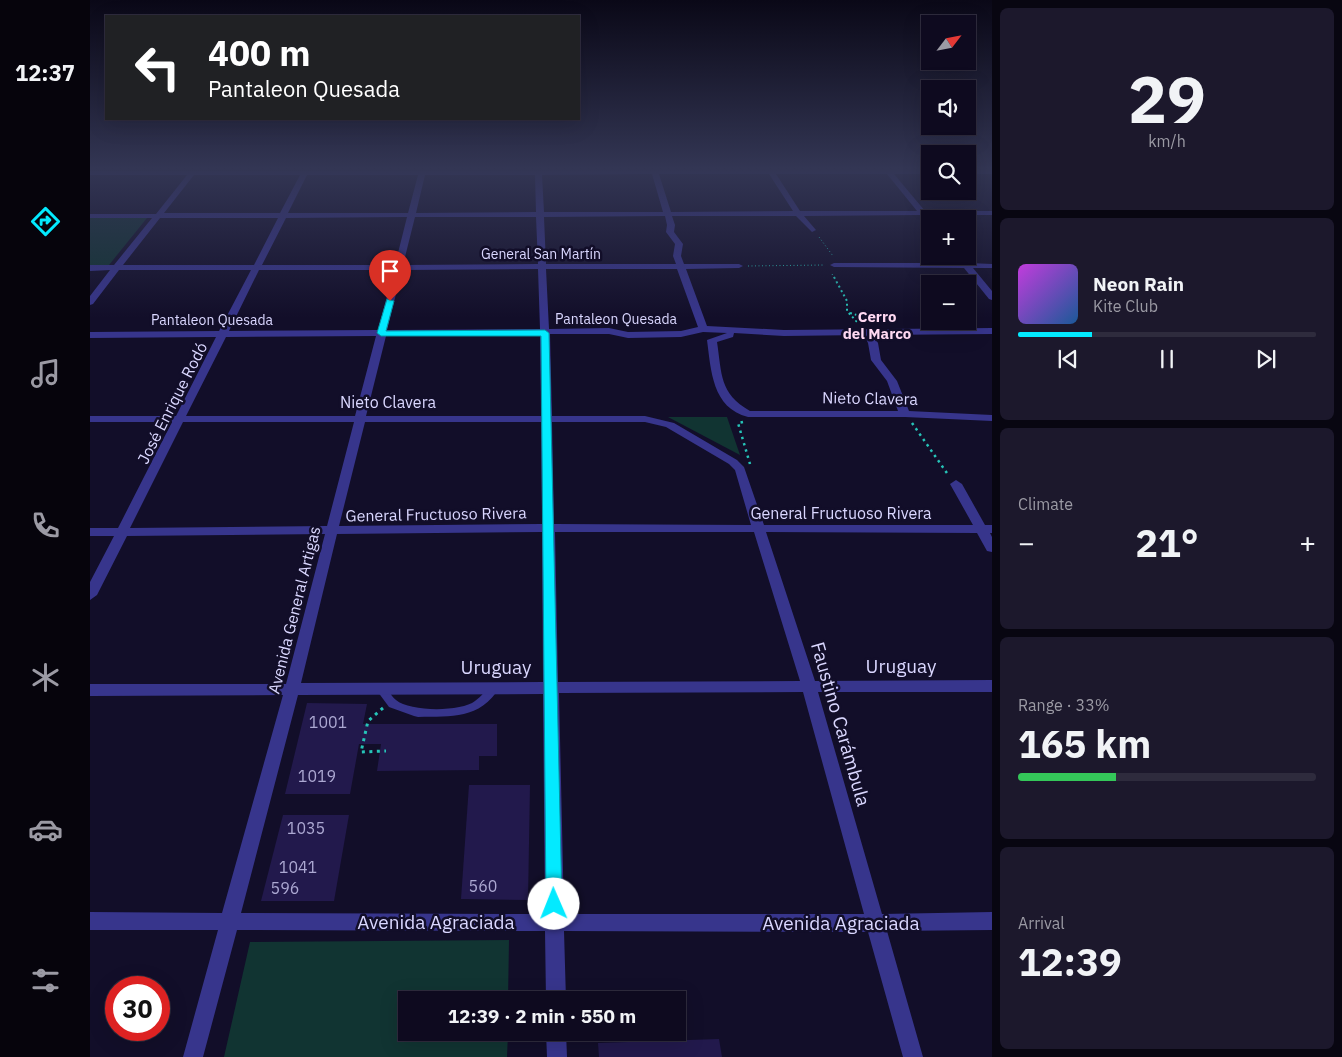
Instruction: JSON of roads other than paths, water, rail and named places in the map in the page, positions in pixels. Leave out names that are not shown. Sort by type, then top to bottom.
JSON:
[{"type":"street","points":[[90,302],[154,219]]},
{"type":"street","name":"José Enrique Rodó","points":[[90,595],[257,269],[280,219]]},
{"type":"street","name":"Avenida General Artigas","points":[[193,1057],[292,688],[362,418],[381,333],[413,219]]},
{"type":"street","points":[[540,219],[545,333],[556,991]]},
{"type":"street","points":[[669,219],[671,225],[670,232],[679,244],[677,256],[702,329]]},
{"type":"street","points":[[803,219],[812,230]]},
{"type":"street","points":[[834,265],[992,266]]},
{"type":"street","name":"General San Martín","points":[[90,268],[257,269],[739,266]]},
{"type":"street","points":[[966,266],[992,296]]},
{"type":"street","name":"Pantaleon Quesada","points":[[90,335],[545,333],[609,331],[628,335],[681,334],[702,329],[784,333],[992,331]]},
{"type":"street","points":[[867,332],[873,343],[876,360],[892,380],[905,414]]},
{"type":"street","name":"Nieto Clavera","points":[[784,333],[720,336],[714,338],[717,386],[723,397],[735,408],[748,414],[905,414],[992,418]]},
{"type":"street","name":"Nieto Clavera","points":[[90,419],[645,419],[659,421],[683,432],[724,455],[740,469]]},
{"type":"street","name":"Faustino Carámbula","points":[[740,469],[809,686],[913,1057]]},
{"type":"street","points":[[956,484],[987,529],[992,548]]},
{"type":"street","name":"General Fructuoso Rivera","points":[[90,532],[332,532],[548,528],[760,530],[987,529]]},
{"type":"street","name":"Uruguay","points":[[90,690],[992,686]]},
{"type":"street","name":"Avenida Agraciada","points":[[90,921],[229,920],[876,924],[992,921]]},
{"type":"street","points":[[556,1041],[557,1057]]},
{"type":"lane","points":[[380,688],[393,704],[418,713],[459,712],[478,705],[495,687]]},
{"type":"district","name":"Cerro del Marco","points":[[877,326]]}]
